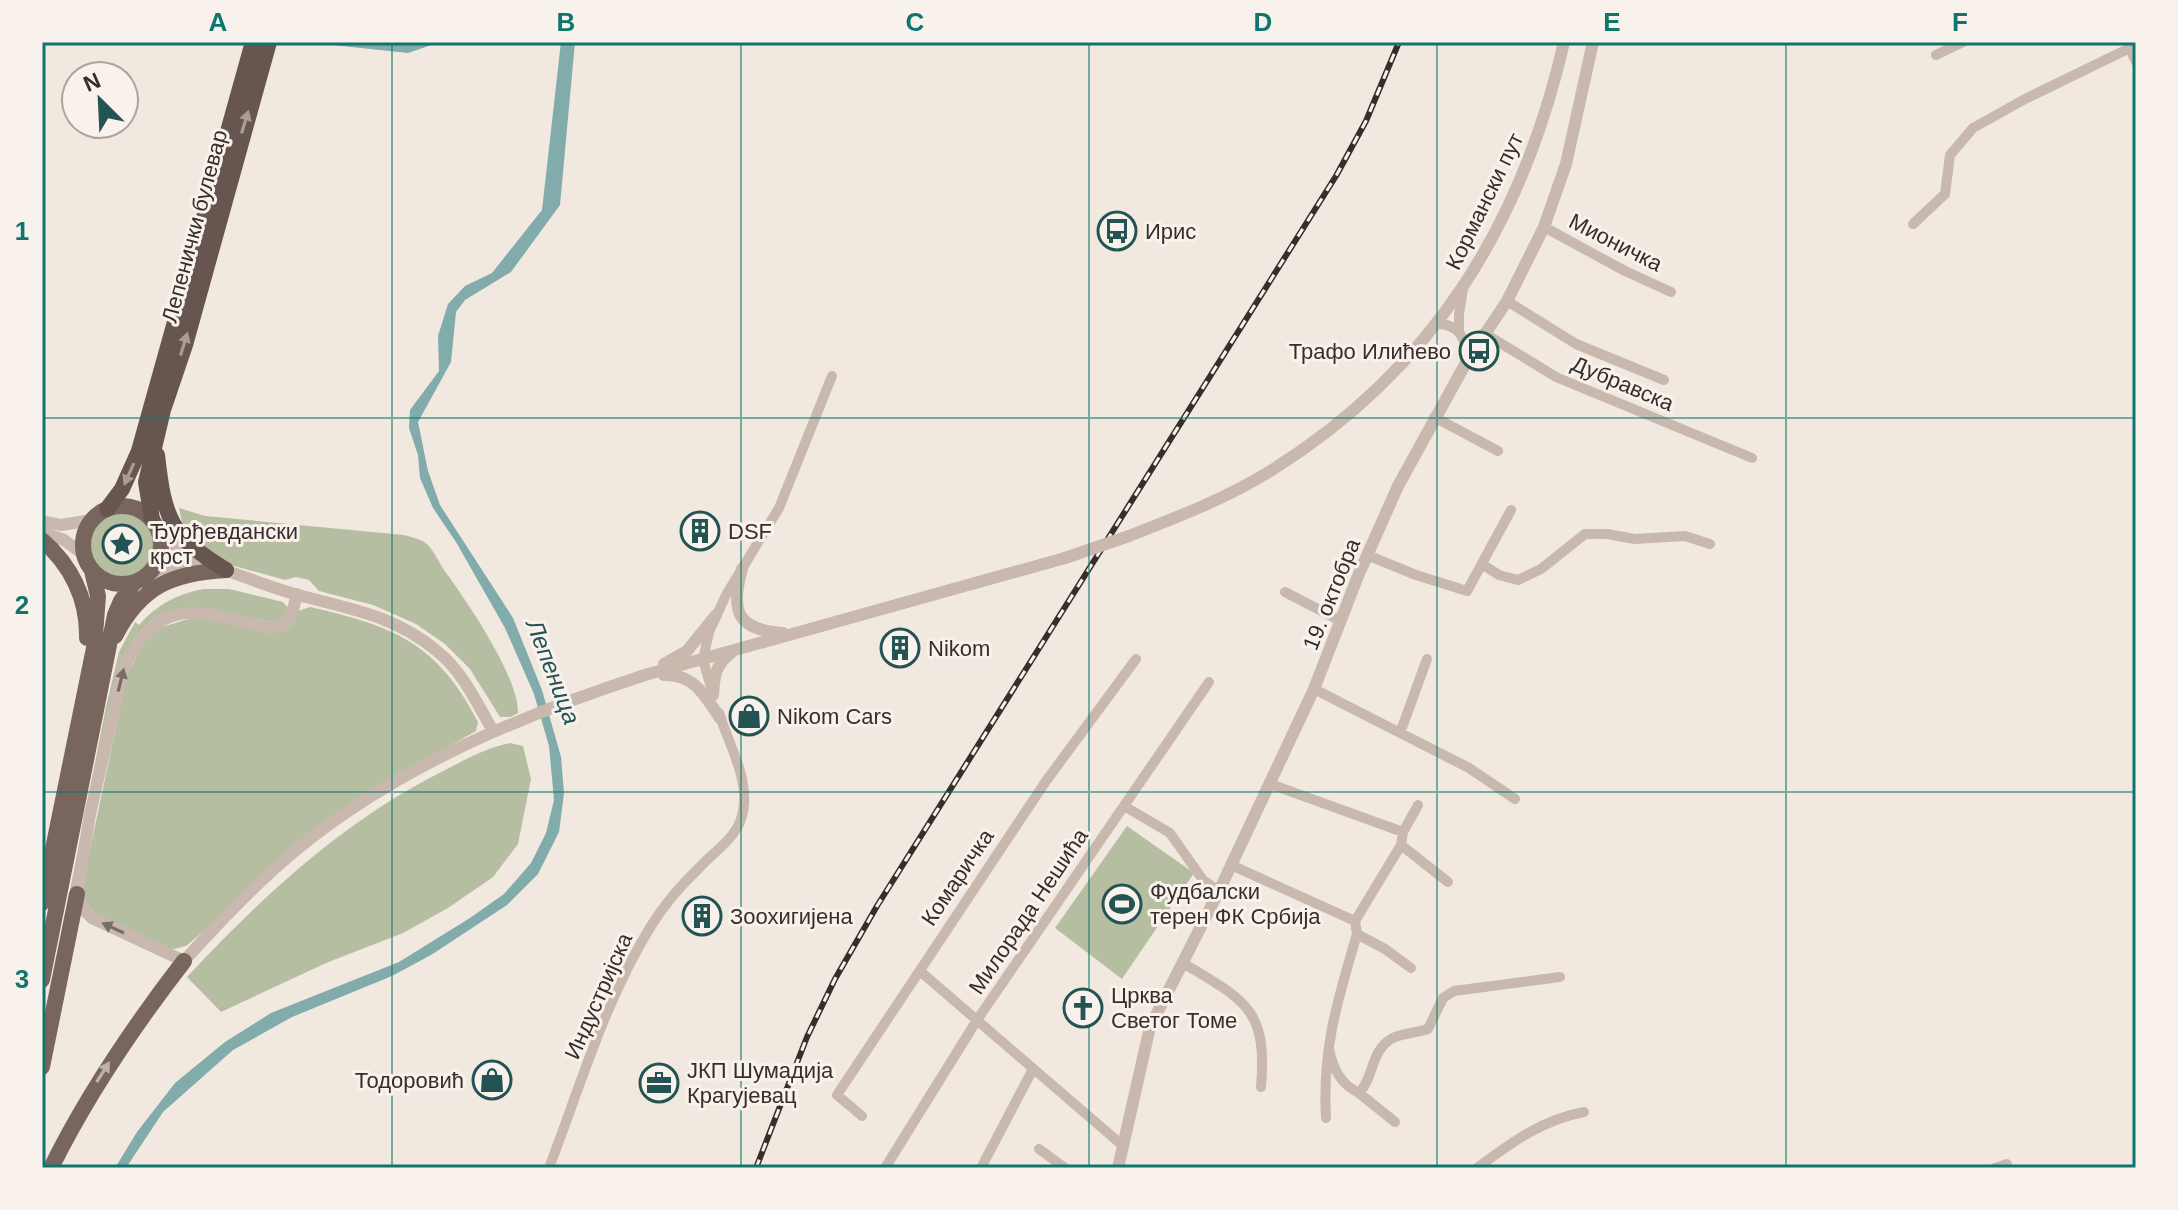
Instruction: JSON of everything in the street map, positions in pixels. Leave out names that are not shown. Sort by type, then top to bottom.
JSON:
[{"type":"highway","name":"Лепенички булевар","points":[[154,523],[146,482],[163,410],[185,345],[260,46]]},
{"type":"highway","points":[[107,509],[127,480],[139,451],[260,46]]},
{"type":"highway","points":[[155,442],[163,500],[176,531],[188,545],[226,570]]},
{"type":"main road","points":[[42,903],[96,634],[98,596],[92,571],[84,555],[84,536],[92,520],[107,509],[131,507],[154,523],[162,543],[161,554],[157,564],[119,604],[42,980]]},
{"type":"main road","points":[[42,540],[55,552],[81,594],[87,626],[86,646],[91,663]]},
{"type":"main road","points":[[110,648],[132,608],[160,584],[193,573],[226,570]]},
{"type":"main road","points":[[92,571],[108,582],[121,585],[141,579]]},
{"type":"main road","points":[[42,1067],[77,894]]},
{"type":"main road","points":[[51,1168],[113,1055],[184,961]]},
{"type":"street","name":"Кормански пут","points":[[612,686],[1065,558],[1129,536],[1225,496],[1310,445],[1365,399],[1436,324],[1463,289],[1493,236],[1530,158],[1564,42]]},
{"type":"street","name":"19. октобра","points":[[1118,1168],[1150,1027],[1219,891],[1314,689],[1339,620],[1398,486],[1481,337],[1507,301],[1544,227],[1566,164],[1593,42]]},
{"type":"street","points":[[1936,55],[1963,42]]},
{"type":"street","points":[[1913,224],[1945,194],[1950,155],[1973,128],[2133,45],[2136,62]]},
{"type":"street","name":"Мионичка","points":[[1544,227],[1671,292]]},
{"type":"street","points":[[1463,289],[1459,314],[1467,361]]},
{"type":"street","points":[[1507,301],[1576,344],[1664,380]]},
{"type":"street","points":[[1436,324],[1451,326],[1471,343],[1481,337]]},
{"type":"street","name":"Дубравска","points":[[1481,337],[1556,377],[1752,458]]},
{"type":"street","points":[[703,660],[716,615],[779,508],[832,376]]},
{"type":"street","points":[[1434,417],[1498,451]]},
{"type":"street","points":[[1367,555],[1467,591],[1511,510]]},
{"type":"street","points":[[42,521],[61,525],[92,520]]},
{"type":"street","points":[[154,523],[180,550],[226,570],[398,624],[439,652],[462,677],[493,731]]},
{"type":"street","points":[[42,532],[73,545],[84,555]]},
{"type":"street","points":[[1482,564],[1499,575],[1518,580],[1541,569],[1585,534],[1635,539],[1685,536],[1710,544]]},
{"type":"street","points":[[141,579],[191,565],[226,570]]},
{"type":"street","points":[[742,569],[735,594],[737,612],[758,630],[790,634]]},
{"type":"street","points":[[1285,592],[1339,620]]},
{"type":"street","points":[[297,594],[289,619],[281,626],[268,627],[214,614],[185,613],[150,629],[133,649],[123,670],[90,814],[77,894],[84,910],[92,918],[184,961],[275,868],[313,837],[415,771],[493,731],[612,686],[627,675],[657,667],[687,651],[716,615]]},
{"type":"street","points":[[713,695],[714,678],[720,662],[733,651]]},
{"type":"street","name":"Комаричка","points":[[862,1116],[837,1095],[1046,781],[1136,659]]},
{"type":"street","points":[[1400,733],[1427,659]]},
{"type":"street","name":"Индустријска","points":[[549,1168],[612,1002],[639,946],[668,902],[721,847],[741,821],[744,787],[703,660]]},
{"type":"street","points":[[645,675],[671,674],[692,681],[699,686],[720,718]]},
{"type":"street","name":"Милорада Нешића","points":[[885,1168],[977,1020],[1209,682]]},
{"type":"street","points":[[1314,689],[1469,768],[1515,799]]},
{"type":"street","points":[[1270,784],[1403,832]]},
{"type":"street","points":[[1326,1118],[1324,1091],[1333,1016],[1357,934],[1355,921],[1401,845],[1403,832],[1418,805]]},
{"type":"street","points":[[1124,806],[1170,833],[1203,880],[1219,891]]},
{"type":"street","points":[[1401,845],[1448,882]]},
{"type":"street","points":[[1231,865],[1355,921]]},
{"type":"street","points":[[1357,934],[1411,968]]},
{"type":"street","points":[[1183,963],[1238,998],[1254,1017],[1263,1054],[1261,1087]]},
{"type":"street","points":[[921,972],[1122,1145]]},
{"type":"street","points":[[1359,1093],[1383,1045],[1398,1036],[1428,1029],[1447,994],[1560,977]]},
{"type":"street","points":[[1329,1049],[1338,1075],[1351,1089],[1395,1122]]},
{"type":"street","points":[[981,1168],[1033,1069]]},
{"type":"street","points":[[1477,1168],[1532,1129],[1584,1112]]},
{"type":"street","points":[[1039,1149],[1065,1168]]},
{"type":"street","points":[[1995,1168],[2007,1166]]},
{"type":"green space","points":[[179,508],[205,516],[404,535],[425,542],[490,639],[510,680],[518,713],[500,717],[470,669],[445,644],[416,624],[373,605],[319,591],[309,580],[296,577],[285,580],[224,563],[199,545],[182,522]]},
{"type":"green space","points":[[116,513],[128,513],[145,522],[152,533],[152,557],[145,568],[128,577],[116,577],[104,572],[95,563],[90,551],[90,539],[95,527],[104,518]]},
{"type":"green space","points":[[203,589],[229,589],[283,602],[288,608],[287,614],[277,623],[190,608],[131,645],[42,1033],[119,652],[135,622],[139,625],[168,601]]},
{"type":"green space","points":[[310,607],[389,631],[429,655],[462,695],[478,722],[476,731],[372,790],[186,946],[164,948],[104,920],[81,892],[127,675],[144,641],[162,627],[195,617],[273,631],[298,611]]},
{"type":"green space","points":[[510,743],[523,746],[531,779],[518,844],[493,877],[448,908],[403,933],[326,963],[221,1012],[187,977],[275,890],[371,813],[443,771],[484,751]]},
{"type":"green space","name":"Фудбалски терен ФК Србија","points":[[1127,826],[1194,873],[1122,979],[1055,928]]},
{"type":"water","points":[[304,42],[440,42],[408,53]]},
{"type":"water","points":[[561,42],[575,42],[560,205],[511,272],[465,300],[456,312],[451,362],[418,422],[428,471],[440,505],[513,618],[542,690],[561,757],[564,793],[559,832],[538,874],[507,905],[431,955],[392,976],[292,1017],[233,1050],[163,1112],[126,1168],[115,1168],[137,1132],[175,1083],[225,1042],[271,1013],[399,962],[470,918],[504,894],[531,863],[546,833],[554,800],[549,746],[534,694],[505,628],[433,508],[420,478],[418,455],[409,428],[410,410],[439,371],[438,336],[448,304],[465,286],[492,273],[542,210]]},
{"type":"railway","points":[[756,1168],[807,1037],[835,979],[877,906],[1336,176],[1366,121],[1399,42]]},
{"type":"place","name":"Ирис","points":[[1117,231]]},
{"type":"place","name":"Трафо Илићево","points":[[1479,351]]},
{"type":"place","name":"DSF","points":[[700,531]]},
{"type":"place","name":"Ђурђевдански крст","points":[[122,544]]},
{"type":"place","name":"Nikom","points":[[900,648]]},
{"type":"place","name":"Nikom Cars","points":[[749,716]]},
{"type":"place","name":"Фудбалски терен ФК Србија","points":[[1122,904]]},
{"type":"place","name":"Зоохигијена","points":[[702,916]]},
{"type":"place","name":"Црква Светог Томе","points":[[1083,1008]]},
{"type":"place","name":"Тодоровић","points":[[492,1080]]},
{"type":"place","name":"ЈКП Шумадија Крагујевац","points":[[659,1083]]},
{"type":"water label","name":"Лепеница","points":[[553,672]]}]
